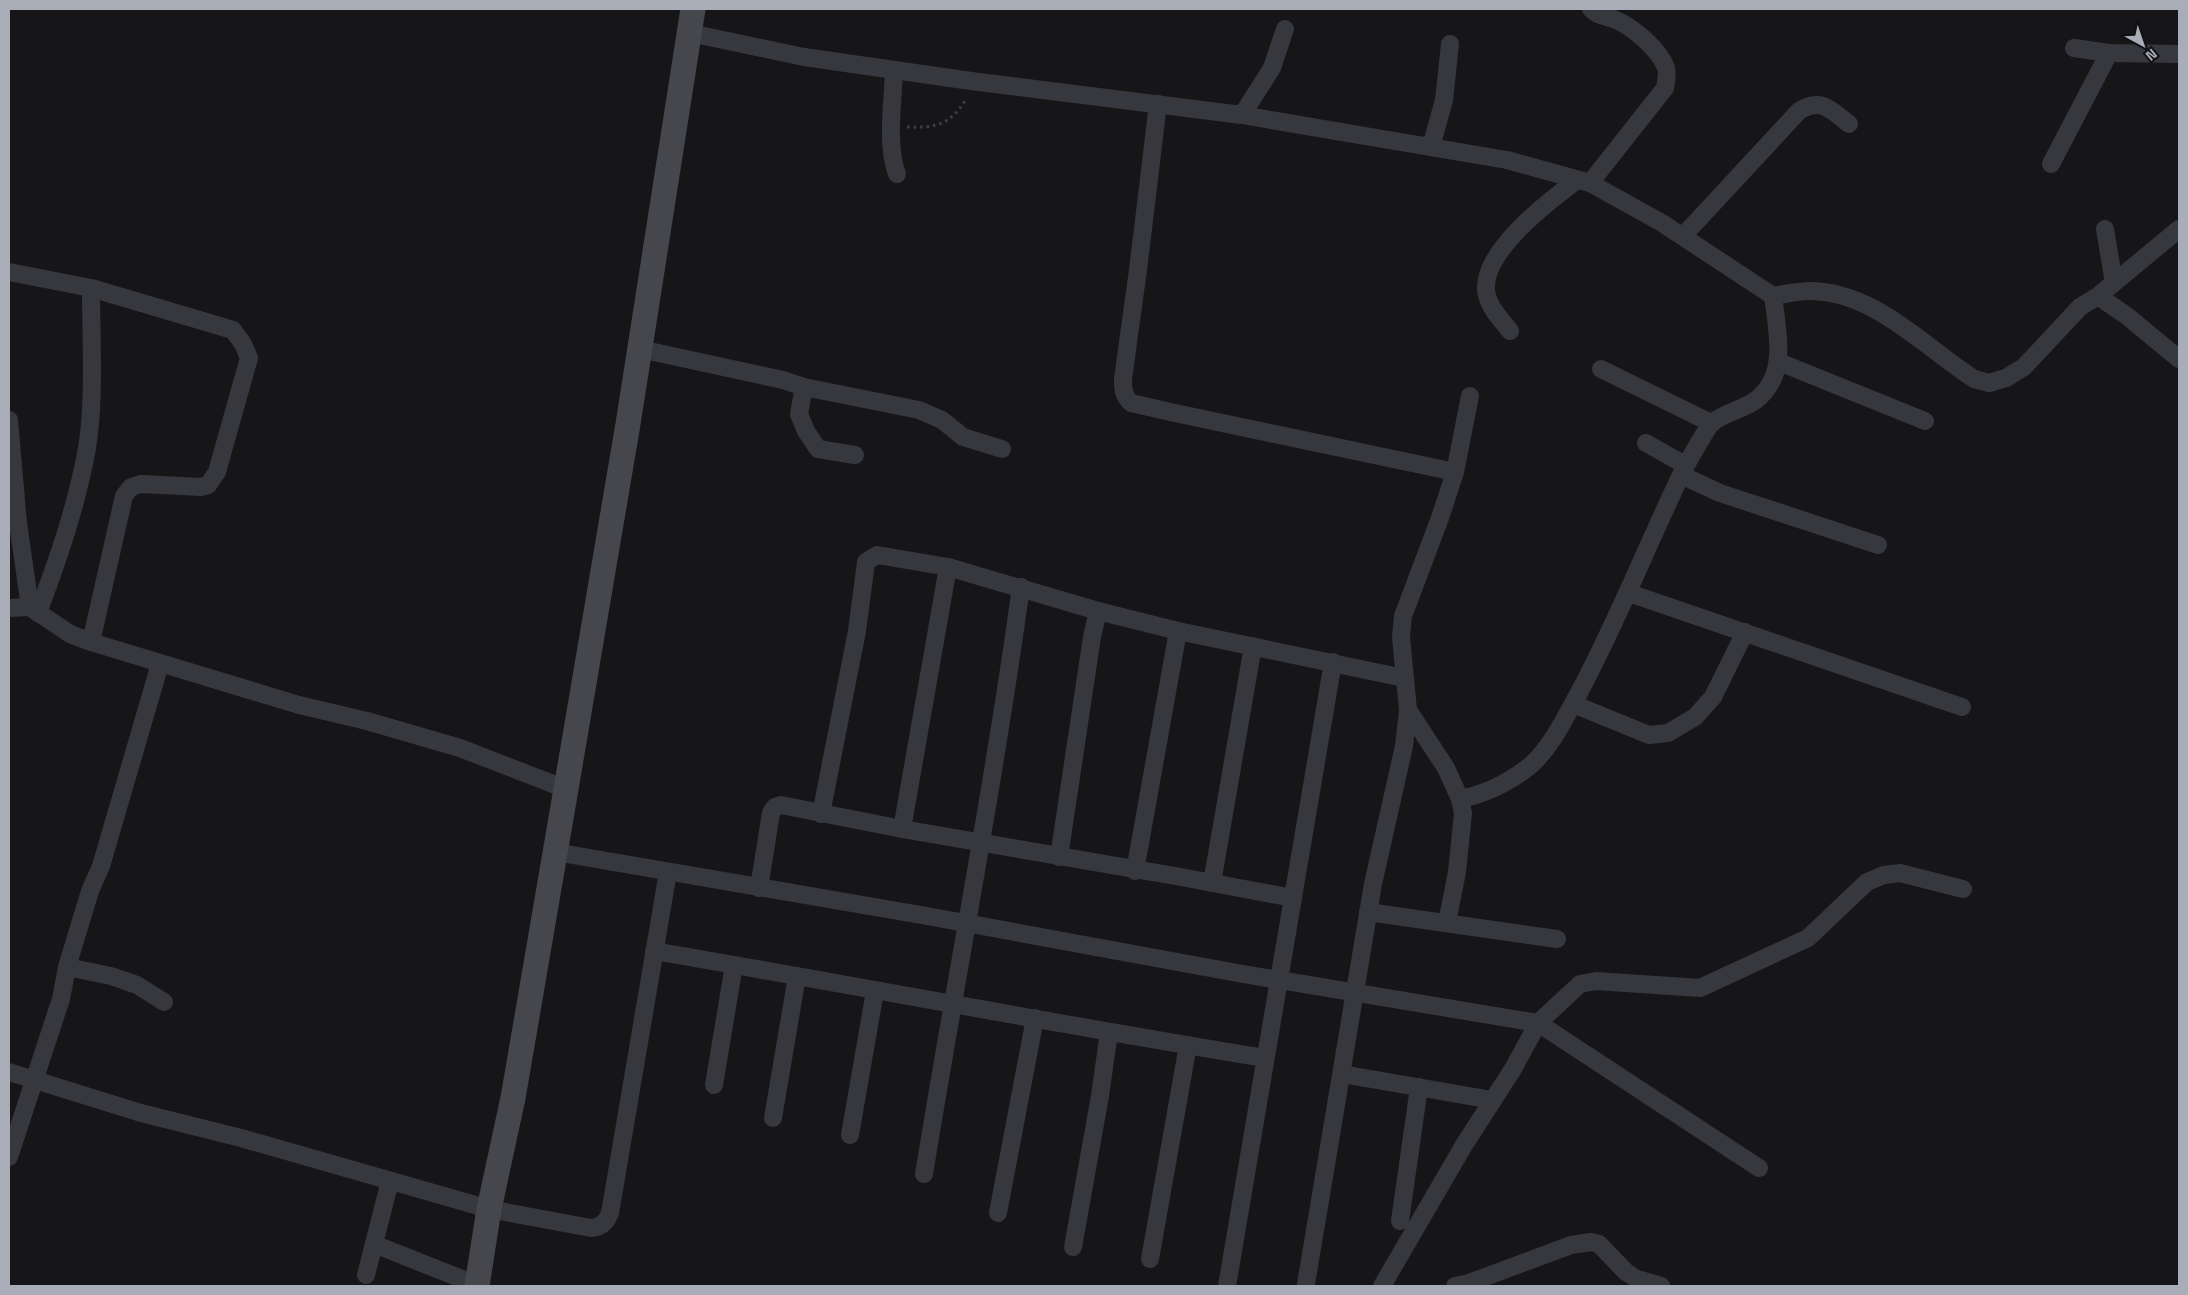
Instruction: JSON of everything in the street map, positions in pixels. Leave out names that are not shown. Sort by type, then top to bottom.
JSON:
[{"type":"street","points":[[1510,331],[1491,308],[1486,289],[1487,275],[1504,248],[1534,213],[1584,181],[1665,88],[1667,70],[1659,54],[1623,14],[1595,13],[1591,9]]},
{"type":"street","points":[[374,1244],[477,1285],[490,1209],[513,1098],[566,790],[640,349],[692,21],[804,57],[971,81],[1242,115],[1506,160],[1584,181],[1683,236],[1773,296],[1812,291],[1840,295],[1875,308],[1966,374],[1974,379],[1989,383],[2006,378],[2024,367],[2080,307],[2098,296],[2179,229]]},
{"type":"street","points":[[1242,115],[1272,68],[1285,29]]},
{"type":"street","points":[[1430,147],[1444,100],[1450,44]]},
{"type":"street","points":[[2074,48],[2109,53],[2179,54]]},
{"type":"street","points":[[2051,164],[2109,53]]},
{"type":"street","points":[[894,70],[893,164],[897,174]]},
{"type":"street","points":[[1158,104],[1123,379],[1123,392],[1126,398],[1131,402],[1175,413],[1455,472]]},
{"type":"street","points":[[1683,236],[1799,111],[1808,106],[1819,104],[1828,107],[1849,124]]},
{"type":"street","points":[[2105,229],[2114,283]]},
{"type":"street","points":[[9,272],[91,288],[233,330],[243,344],[249,358],[217,472],[208,485],[201,487],[141,484],[131,487],[124,496],[91,642]]},
{"type":"street","points":[[34,610],[66,534],[87,447],[90,409],[91,288]]},
{"type":"street","points":[[1460,799],[1478,796],[1496,788],[1531,764],[1546,747],[1573,704],[1628,593],[1683,470],[1711,423],[1757,399],[1771,381],[1778,362],[1779,341],[1773,296]]},
{"type":"street","points":[[2098,296],[2127,316],[2179,359]]},
{"type":"street","points":[[640,349],[784,380],[804,387],[919,410],[942,420],[963,437],[1002,449]]},
{"type":"street","points":[[1778,362],[1925,421]]},
{"type":"street","points":[[1601,369],[1711,423]]},
{"type":"street","points":[[804,387],[799,414],[806,431],[818,449],[855,455]]},
{"type":"street","points":[[1306,1284],[1368,912],[1386,820],[1404,746],[1408,710],[1400,637],[1403,616],[1440,518],[1455,472],[1470,396]]},
{"type":"street","points":[[9,420],[18,523],[34,610]]},
{"type":"street","points":[[1646,443],[1683,470],[1720,493],[1878,544]]},
{"type":"street","points":[[821,814],[857,631],[866,562],[877,556],[948,567],[1178,631],[1404,678]]},
{"type":"street","points":[[902,829],[948,567]]},
{"type":"street","points":[[924,1174],[1003,716],[1021,586]]},
{"type":"street","points":[[1628,593],[1962,707]]},
{"type":"street","points":[[9,608],[34,610],[70,634],[160,664],[299,705],[366,721],[460,748],[566,790]]},
{"type":"street","points":[[1059,857],[1092,637],[1098,610]]},
{"type":"street","points":[[1135,870],[1178,631]]},
{"type":"street","points":[[1573,704],[1649,736],[1668,733],[1695,717],[1713,697],[1745,632]]},
{"type":"street","points":[[1212,883],[1253,646]]},
{"type":"street","points":[[1227,1286],[1333,662]]},
{"type":"street","points":[[9,1157],[61,999],[68,967],[90,891],[101,866],[160,664]]},
{"type":"street","points":[[1408,710],[1446,768],[1460,799],[1463,822],[1457,872],[1447,923]]},
{"type":"street","points":[[759,888],[771,813],[775,807],[789,806],[902,829],[1293,898]]},
{"type":"street","points":[[555,852],[1279,980],[1538,1023],[1759,1168]]},
{"type":"street","points":[[9,1072],[141,1113],[490,1209],[591,1228],[599,1227],[606,1221],[610,1213],[668,872]]},
{"type":"street","points":[[1382,1286],[1464,1144],[1512,1069],[1538,1023],[1580,984],[1596,981],[1700,988],[1808,938],[1867,882],[1884,875],[1900,873],[1963,889]]},
{"type":"street","points":[[1368,912],[1557,939]]},
{"type":"street","points":[[654,952],[1266,1058]]},
{"type":"street","points":[[714,1085],[734,965]]},
{"type":"street","points":[[68,967],[111,976],[137,986],[164,1002]]},
{"type":"street","points":[[773,1118],[797,976]]},
{"type":"street","points":[[850,1136],[875,991]]},
{"type":"street","points":[[998,1214],[1035,1018]]},
{"type":"street","points":[[1073,1247],[1100,1096],[1109,1032]]},
{"type":"street","points":[[1150,1259],[1188,1046]]},
{"type":"street","points":[[1342,1074],[1492,1100]]},
{"type":"street","points":[[1400,1221],[1419,1087]]},
{"type":"street","points":[[366,1275],[390,1181]]},
{"type":"street","points":[[1455,1286],[1468,1283],[1571,1245],[1591,1242],[1599,1244],[1626,1272],[1637,1279],[1661,1286]]},
{"type":"path","points":[[892,126],[932,128],[948,120],[961,108],[967,98],[971,81]]}]
